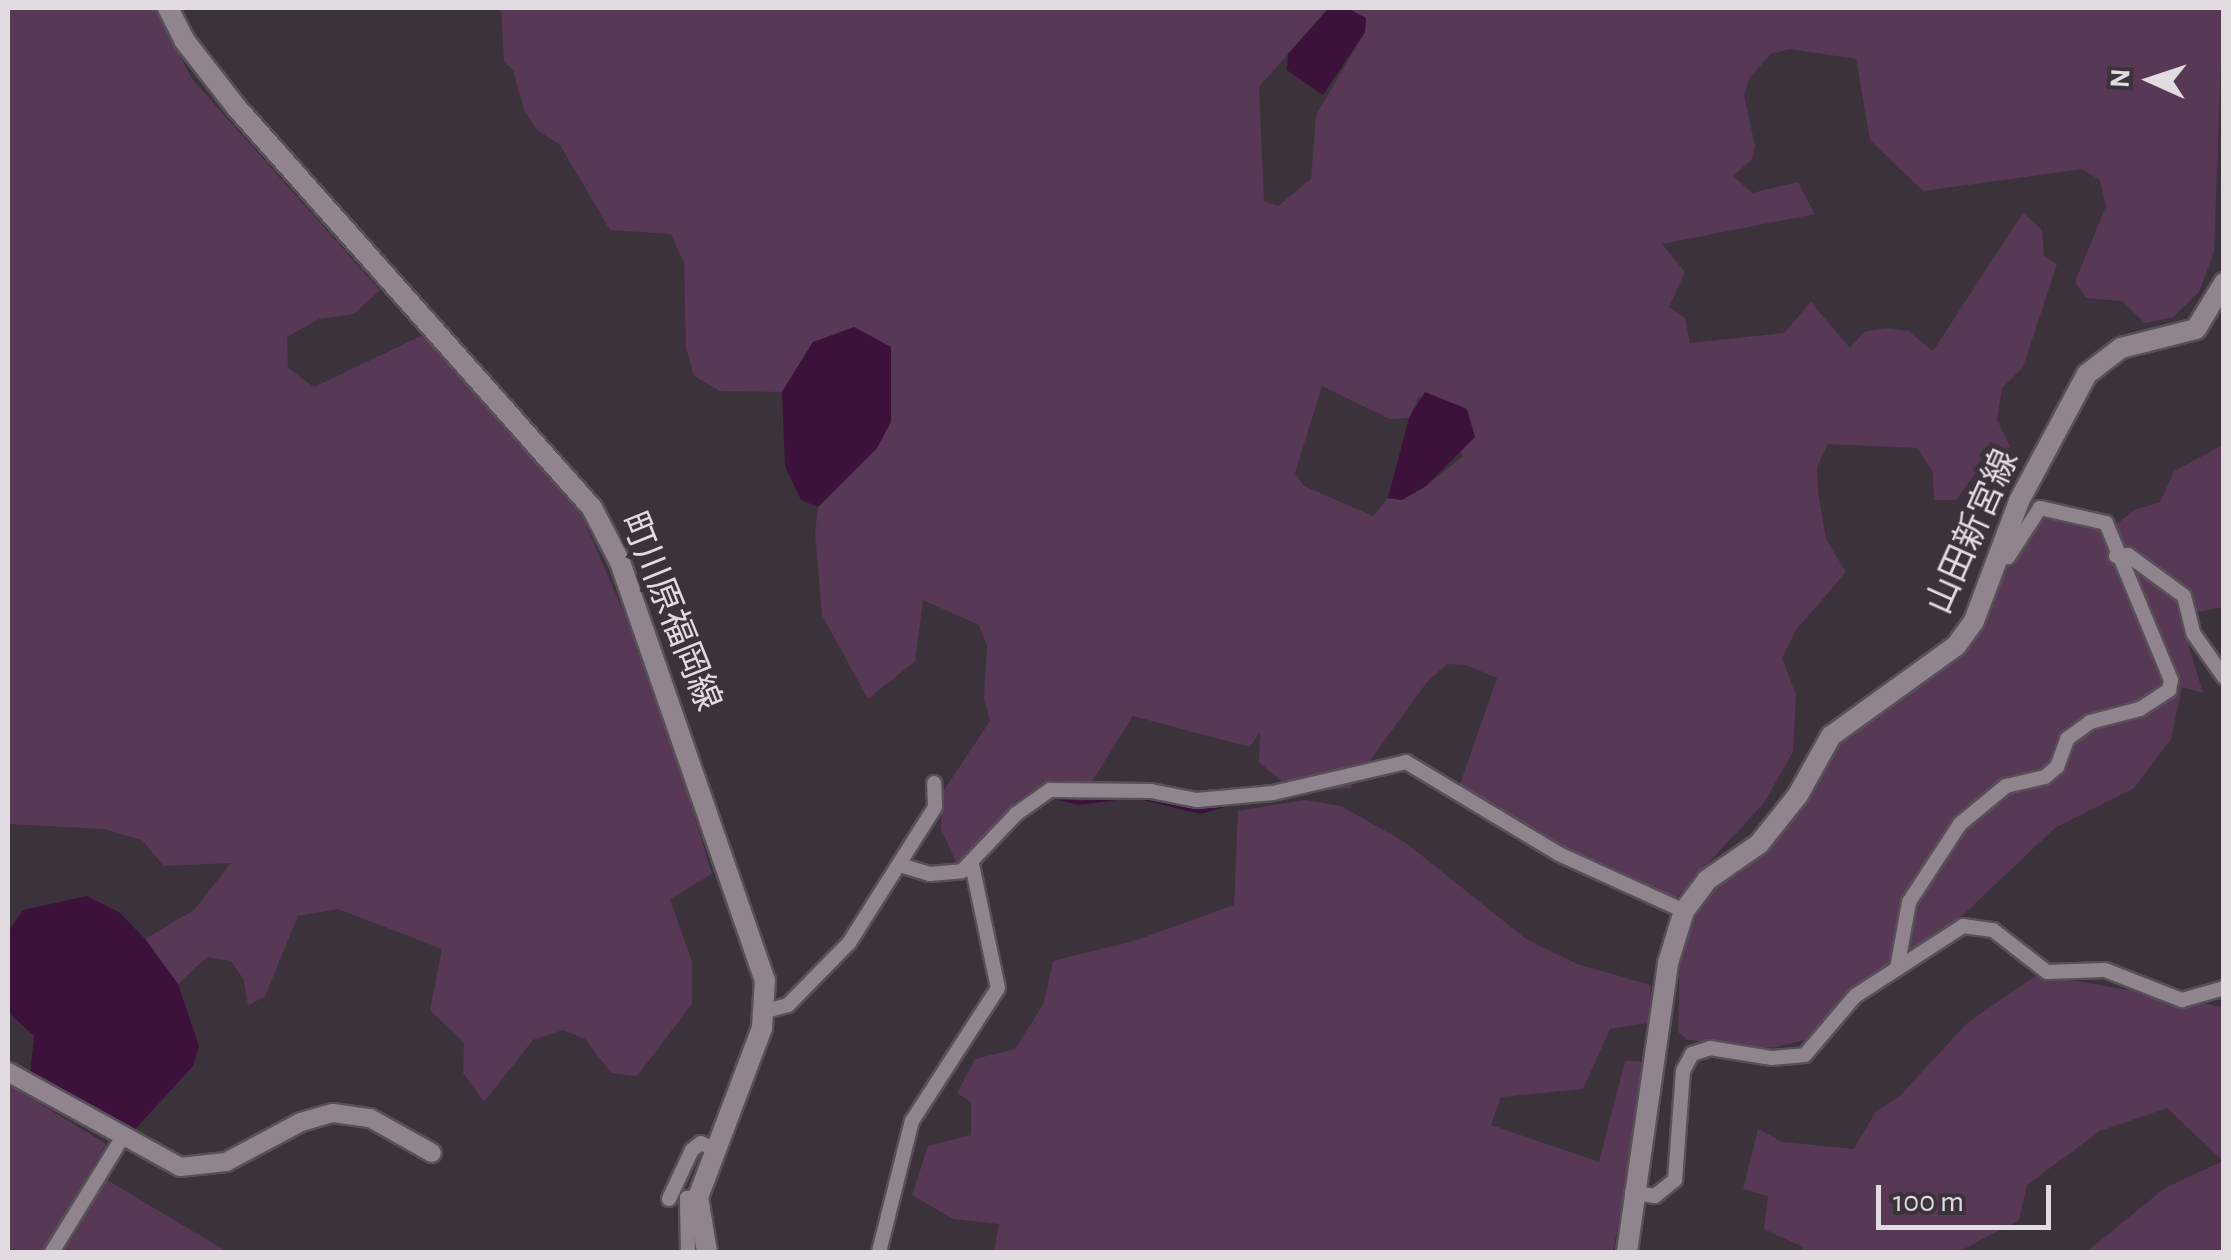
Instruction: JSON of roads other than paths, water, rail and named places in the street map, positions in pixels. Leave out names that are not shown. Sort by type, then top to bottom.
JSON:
[{"type":"main road","name":"町川原福岡線","points":[[168,8],[184,40],[237,108],[592,508],[634,596],[760,957],[766,1011],[693,1198],[707,1252]]},
{"type":"main road","name":"山田新宮線","points":[[1627,1252],[1632,1193],[1668,964],[1684,911],[1707,880],[1759,844],[1798,796],[1831,736],[1956,646],[1974,621],[2018,501],[2086,374],[2121,348],[2196,328],[2224,283]]},
{"type":"street","points":[[1897,969],[1909,902],[1960,824],[2006,786],[2045,777],[2057,767],[2067,739],[2090,722],[2140,708],[2170,690],[2171,680],[2116,556],[2106,523],[2040,508],[2008,556],[1998,555]]},
{"type":"street","points":[[2116,556],[2128,556],[2184,596],[2194,634],[2224,677]]},
{"type":"street","points":[[900,865],[940,874],[972,865],[988,840],[1050,790],[1140,791],[1197,800],[1273,793],[1406,762],[1559,854],[1684,911]]},
{"type":"street","points":[[766,1011],[788,1005],[849,943],[935,807],[934,783]]},
{"type":"street","points":[[879,1252],[912,1122],[998,988],[972,865]]},
{"type":"street","points":[[1632,1193],[1655,1196],[1675,1180],[1683,1071],[1692,1054],[1710,1048],[1772,1058],[1805,1055],[1855,996],[1963,926],[1993,930],[2047,972],[2105,970],[2182,1000],[2224,988]]},
{"type":"street","points":[[8,1072],[121,1140],[169,1163],[208,1167],[301,1122],[351,1114],[432,1153]]},
{"type":"street","points":[[52,1252],[121,1140]]},
{"type":"street","points":[[669,1198],[701,1143],[714,1148]]},
{"type":"street","points":[[679,1176],[693,1198],[688,1252]]},
{"type":"waterway","points":[[1055,797],[1079,803],[1124,797]]},
{"type":"waterway","points":[[1144,798],[1200,812],[1236,802]]},
{"type":"waterway","points":[[882,1213],[902,1135]]}]
